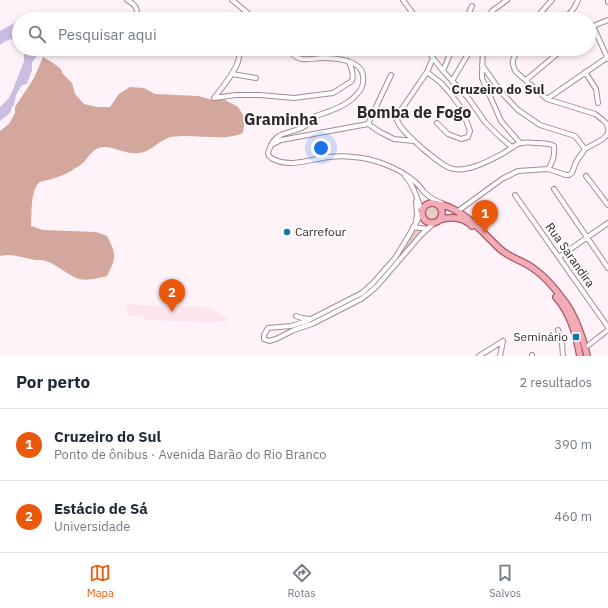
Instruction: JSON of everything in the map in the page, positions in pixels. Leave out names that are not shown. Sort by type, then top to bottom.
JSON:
[{"type":"main road","points":[[459,218],[433,224],[428,222],[422,216],[422,211],[423,208],[430,203],[438,204],[458,211],[472,221],[506,254],[534,268],[558,293],[566,304],[583,341],[587,356]]},
{"type":"main road","points":[[433,224],[442,214],[441,208],[438,204]]},
{"type":"main road","points":[[433,224],[448,217],[459,218],[469,223],[499,252],[531,271],[545,283],[558,299],[574,328],[580,356]]},
{"type":"street","points":[[127,0],[136,6],[138,12]]},
{"type":"street","points":[[232,0],[246,12]]},
{"type":"street","points":[[400,0],[409,12]]},
{"type":"street","points":[[403,0],[412,12]]},
{"type":"street","points":[[491,12],[507,0]]},
{"type":"street","points":[[541,12],[552,0]]},
{"type":"street","points":[[571,12],[578,0]]},
{"type":"street","points":[[469,12],[472,6]]},
{"type":"street","points":[[596,25],[608,20]]},
{"type":"street","points":[[547,99],[585,72],[608,58],[596,36]]},
{"type":"street","points":[[239,56],[232,74],[214,98],[242,95],[294,98],[333,93],[352,81],[353,76],[348,61]]},
{"type":"street","points":[[295,56],[301,59],[326,58],[348,61],[362,70],[363,82],[360,91],[353,99],[339,108],[317,116],[305,126],[277,137],[270,146],[268,153],[269,156],[278,162],[290,163],[329,157],[354,156],[380,162],[409,176],[438,204]]},
{"type":"street","points":[[443,71],[449,56]]},
{"type":"street","points":[[452,81],[466,56]]},
{"type":"street","points":[[483,56],[482,78],[501,121],[520,143]]},
{"type":"street","points":[[458,211],[509,175],[518,171],[548,170],[570,175],[576,162],[585,149],[603,139],[607,135],[607,124],[595,114],[547,99],[516,72],[513,67],[514,56]]},
{"type":"street","points":[[526,80],[555,56]]},
{"type":"street","points":[[433,57],[443,71],[469,98],[485,122],[512,147]]},
{"type":"street","points":[[433,57],[427,72],[399,113],[397,120],[399,126],[414,141],[436,159],[450,168],[460,170],[477,166],[503,154],[520,143],[549,143],[554,146],[555,154],[552,164],[548,170]]},
{"type":"street","points":[[482,65],[501,92],[518,110],[540,125],[575,136],[585,149]]},
{"type":"street","points":[[427,72],[441,83],[462,109],[470,131],[468,137],[461,139],[448,134],[437,123]]},
{"type":"street","points":[[585,72],[596,89],[598,103]]},
{"type":"street","points":[[232,74],[256,78]]},
{"type":"street","points":[[368,124],[391,75]]},
{"type":"street","points":[[270,146],[281,140],[368,124],[394,139],[414,141]]},
{"type":"street","points":[[402,173],[409,180],[422,211],[408,237],[394,258],[362,293],[294,327],[276,339],[265,340],[263,337],[268,328],[294,327],[312,324],[355,302],[369,293],[433,224]]},
{"type":"street","points":[[586,176],[608,205]]},
{"type":"street","points":[[554,189],[608,268]]},
{"type":"street","points":[[416,194],[416,223]]},
{"type":"street","name":"Rua Sarandira","points":[[515,195],[608,329]]},
{"type":"street","points":[[431,198],[438,204]]},
{"type":"street","points":[[559,257],[608,223]]},
{"type":"street","points":[[413,228],[433,224]]},
{"type":"street","points":[[296,316],[307,319],[315,317]]},
{"type":"street","points":[[585,348],[608,329]]},
{"type":"street","points":[[558,330],[562,343],[563,356]]},
{"type":"street","points":[[583,341],[587,342],[595,340]]},
{"type":"street","points":[[479,356],[503,341],[500,356]]},
{"type":"shaded area","points":[[12,24],[12,40],[0,45],[0,31]]},
{"type":"shaded area","points":[[24,56],[36,56],[32,63],[32,70],[27,84],[22,85],[16,95],[14,105],[10,113],[0,121],[0,107],[9,98],[24,61]]},
{"type":"shaded area","points":[[43,57],[61,69],[62,73],[72,83],[75,94],[84,104],[97,107],[110,107],[119,94],[130,87],[144,88],[155,94],[198,96],[212,100],[225,100],[238,107],[245,118],[243,132],[235,136],[171,137],[139,153],[129,153],[103,147],[97,149],[83,163],[70,171],[58,177],[40,182],[37,185],[32,202],[31,226],[43,230],[96,232],[107,236],[114,252],[114,260],[107,276],[83,280],[70,275],[44,260],[33,260],[12,255],[0,256],[0,131],[9,124],[15,113],[15,107],[34,78]]},
{"type":"shaded area","points":[[429,205],[435,205],[440,210],[438,219],[435,221],[429,221],[424,216],[424,210]]},
{"type":"shaded area","points":[[415,230],[423,231],[395,263],[394,262],[402,252]]},
{"type":"shaded area","points":[[126,304],[206,307],[212,309],[227,319],[227,321],[143,320],[143,317],[128,316]]},
{"type":"place","name":"Carrefour","points":[[287,232]]},
{"type":"place","name":"Cruzeiro do Sul","points":[[485,233]]},
{"type":"place","name":"Estácio de Sá","points":[[172,312]]},
{"type":"place","name":"Seminário","points":[[576,337]]},
{"type":"district","name":"Cruzeiro do Sul","points":[[498,89]]},
{"type":"district","name":"Bomba de Fogo","points":[[414,112]]},
{"type":"district","name":"Graminha","points":[[281,119]]}]
